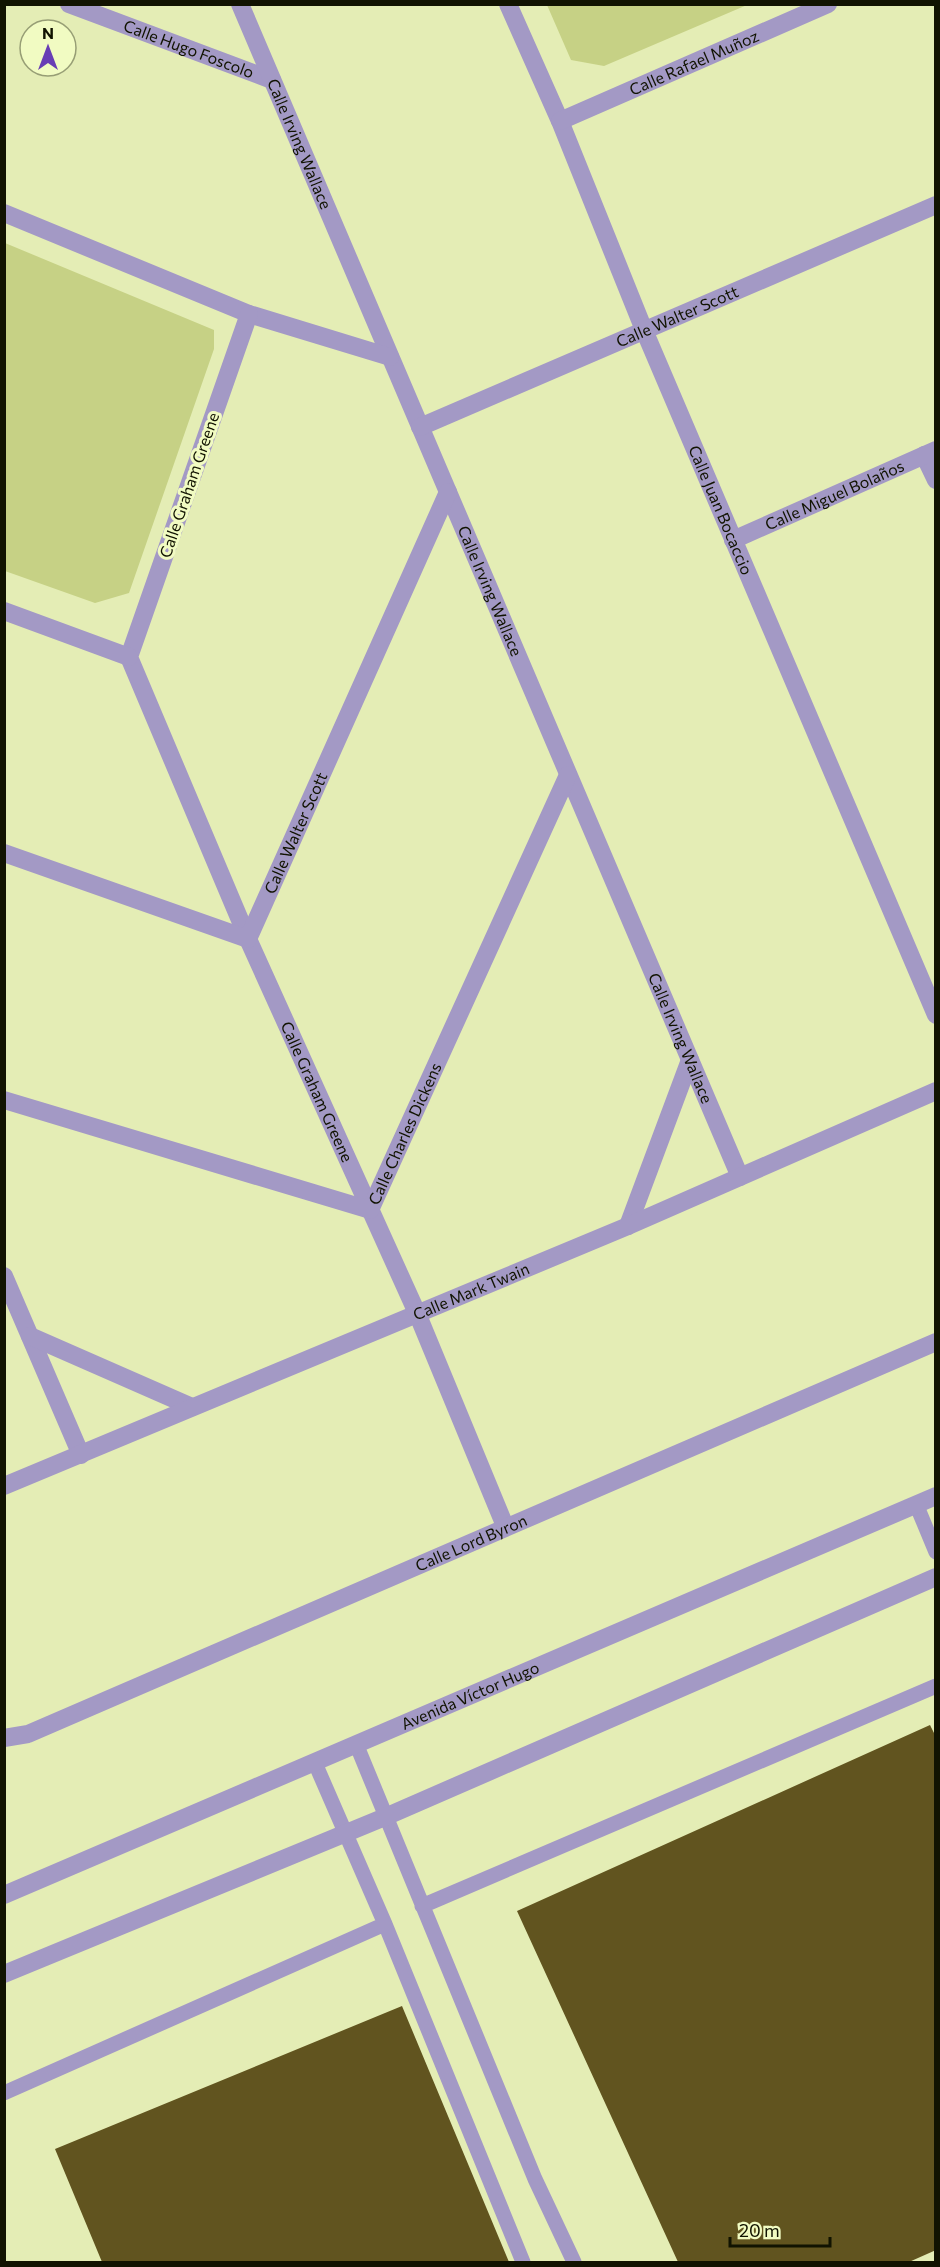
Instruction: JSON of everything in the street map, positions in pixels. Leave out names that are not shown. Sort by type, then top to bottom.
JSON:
[{"type":"street","name":"Calle Hugo Foscolo","points":[[69,4],[272,80]]},
{"type":"street","name":"Calle Irving Wallace","points":[[240,4],[740,1177]]},
{"type":"street","name":"Calle Juan Bocaccio","points":[[508,4],[560,121],[644,330],[936,1015]]},
{"type":"street","name":"Calle Rafael Muñoz","points":[[560,121],[828,4]]},
{"type":"street","name":"Calle Walter Scott","points":[[420,428],[936,205]]},
{"type":"street","points":[[4,213],[249,314],[390,357]]},
{"type":"street","name":"Calle Graham Greene","points":[[249,314],[129,657],[248,939],[417,1313],[505,1526]]},
{"type":"street","points":[[930,453],[936,480]]},
{"type":"street","name":"Calle Miguel Bolaños","points":[[733,540],[930,453]]},
{"type":"street","name":"Calle Walter Scott","points":[[248,939],[448,492]]},
{"type":"street","points":[[4,611],[129,657]]},
{"type":"street","name":"Calle Charles Dickens","points":[[4,1100],[370,1210],[568,775]]},
{"type":"street","points":[[4,853],[248,939]]},
{"type":"street","points":[[628,1226],[690,1060]]},
{"type":"street","name":"Calle Mark Twain","points":[[4,1486],[628,1226],[936,1091]]},
{"type":"street","points":[[4,1276],[81,1455]]},
{"type":"street","points":[[30,1336],[192,1407]]},
{"type":"street","name":"Calle Lord Byron","points":[[4,1738],[28,1734],[505,1526],[936,1342]]},
{"type":"street","name":"Avenida Víctor Hugo","points":[[4,1895],[357,1746],[936,1496]]},
{"type":"street","points":[[4,1974],[346,1834],[936,1577]]},
{"type":"lane","points":[[916,1504],[936,1552]]},
{"type":"lane","points":[[422,1906],[936,1686]]},
{"type":"lane","points":[[357,1746],[535,2179],[574,2262]]},
{"type":"lane","points":[[315,1763],[385,1924],[523,2262]]},
{"type":"lane","points":[[4,2093],[385,1924]]},
{"type":"green space","points":[[547,5],[747,5],[604,66],[571,60]]},
{"type":"green space","points":[[5,243],[214,330],[214,349],[129,593],[95,603],[5,571]]},
{"type":"building","points":[[930,1725],[936,1737],[936,2250],[909,2262],[678,2262],[517,1911]]},
{"type":"building","points":[[402,2006],[509,2262],[102,2262],[55,2149]]}]
